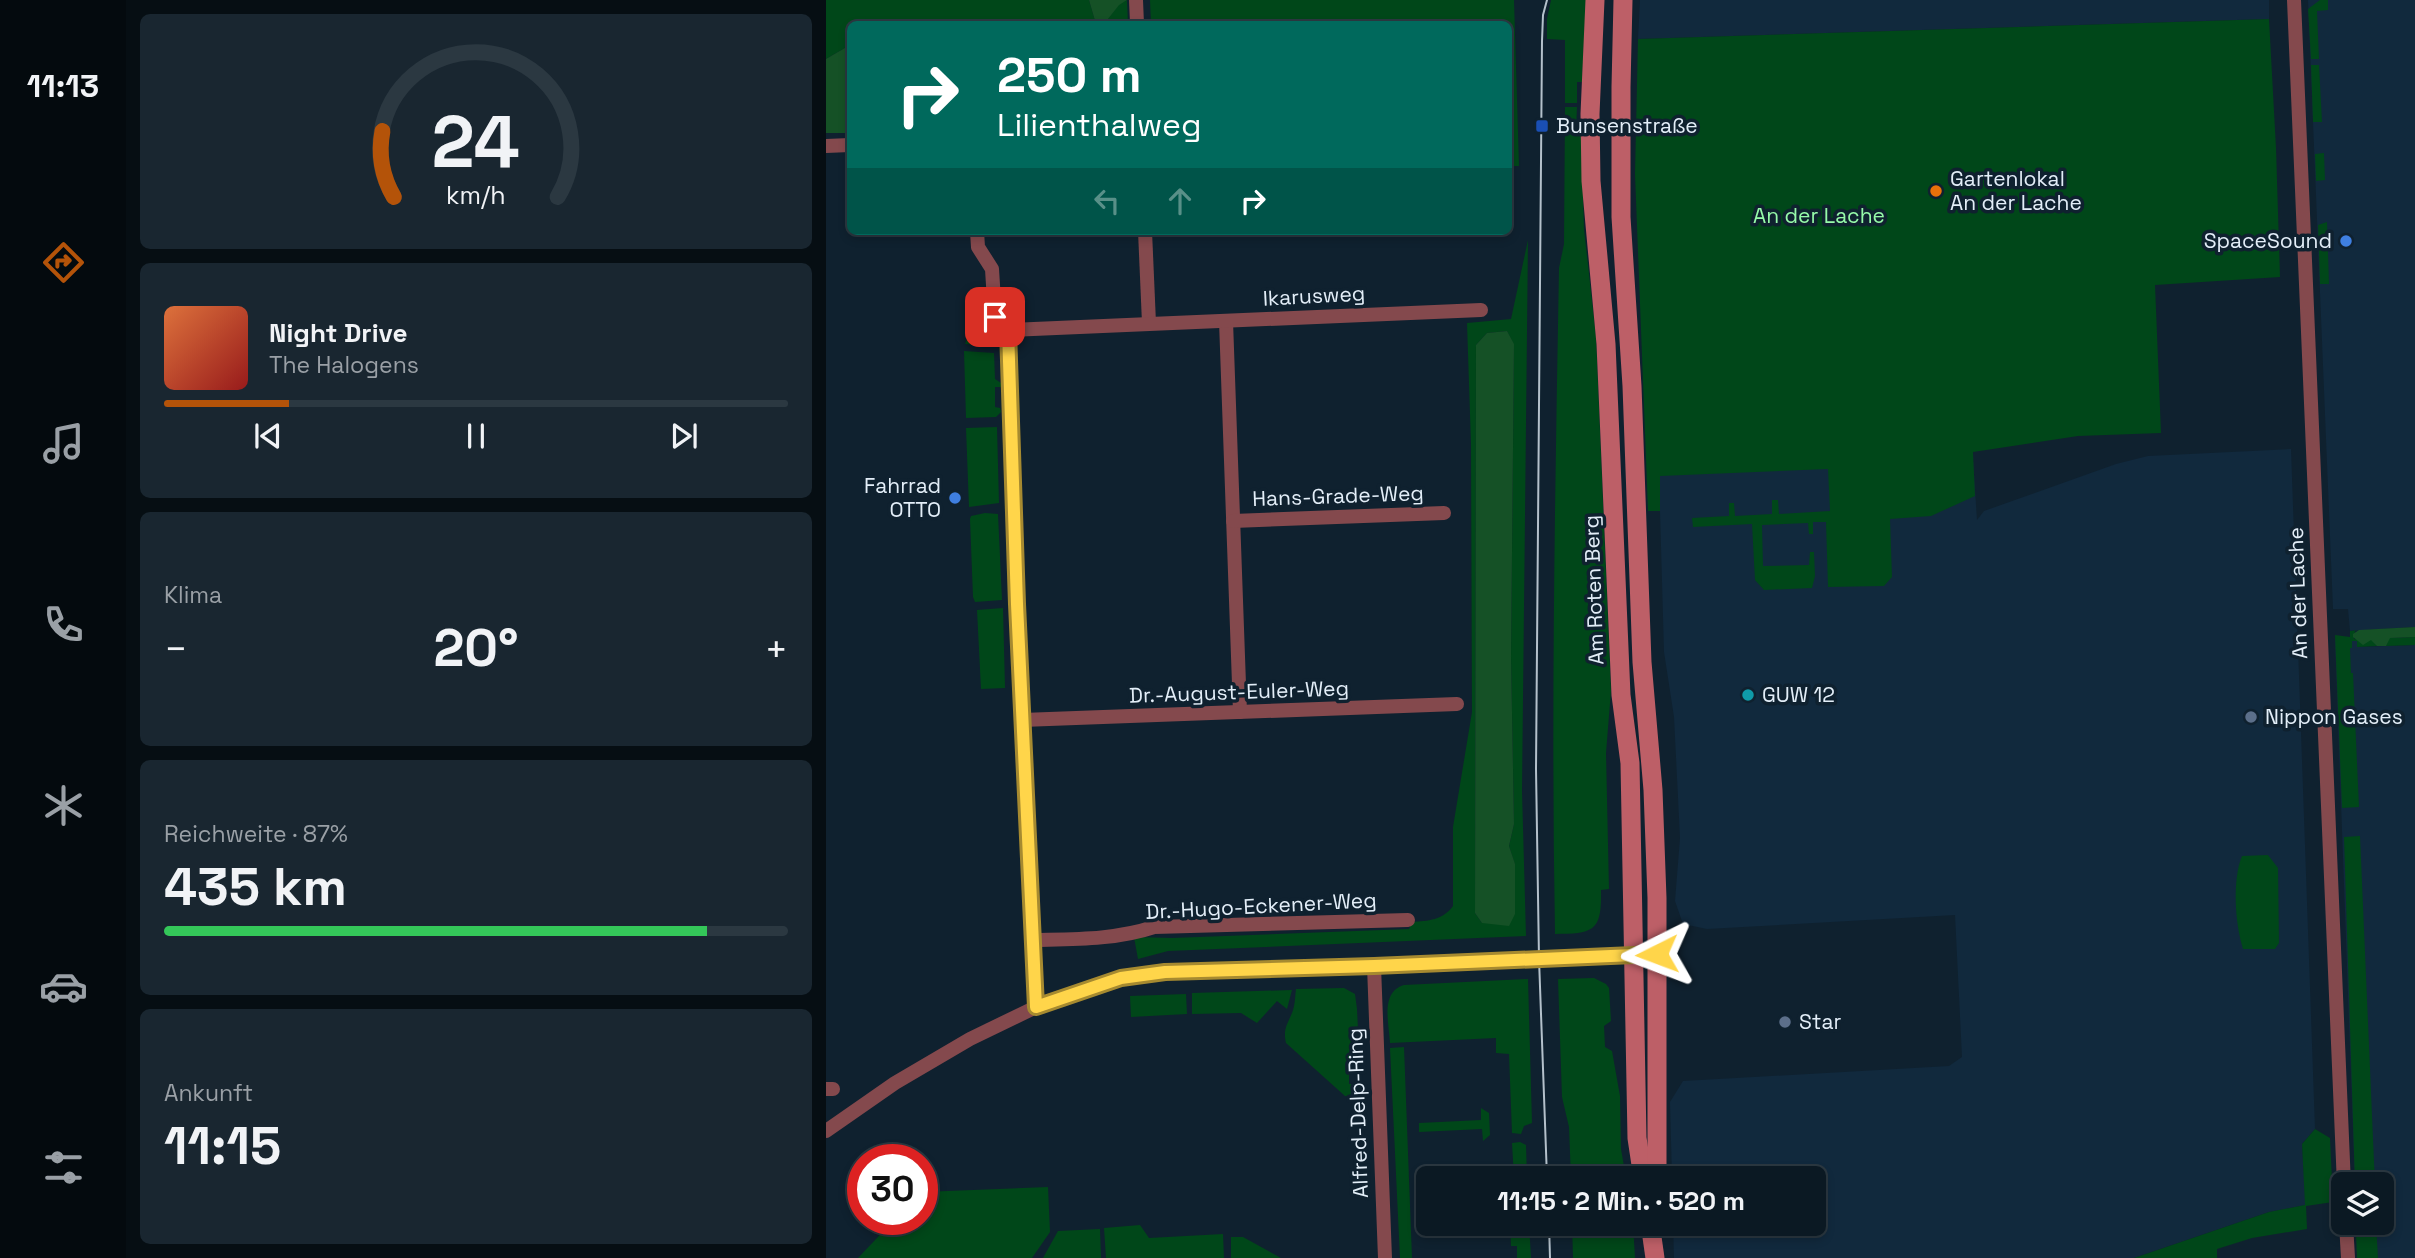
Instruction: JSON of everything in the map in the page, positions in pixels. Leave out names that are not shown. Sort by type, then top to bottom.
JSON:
[{"type":"main road","name":"Am Roten Berg","points":[[1595,0],[1590,114],[1591,181],[1606,344],[1621,695],[1630,763],[1637,1138],[1641,1166]]},
{"type":"main road","points":[[1623,0],[1620,87],[1621,217],[1632,386],[1643,672],[1653,790],[1657,954],[1657,1166]]},
{"type":"main road","points":[[1652,1236],[1656,1258]]},
{"type":"main road","points":[[1656,1258],[1657,1236]]},
{"type":"street","points":[[1136,0],[1136,21]]},
{"type":"street","name":"An der Lache","points":[[2294,0],[2343,1172]]},
{"type":"street","points":[[826,146],[847,145]]},
{"type":"street","points":[[977,235],[978,247],[992,269],[995,317],[1008,330],[1022,720],[1036,1007]]},
{"type":"street","points":[[1145,235],[1149,323]]},
{"type":"street","name":"Ikarusweg","points":[[1008,330],[1481,310]]},
{"type":"street","name":"Hans-Grade-Weg","points":[[1226,321],[1240,712]]},
{"type":"street","name":"Hans-Grade-Weg","points":[[1233,521],[1444,513]]},
{"type":"street","name":"Dr.-August-Euler-Weg","points":[[1022,720],[1457,705]]},
{"type":"street","name":"Dr.-Hugo-Eckener-Weg","points":[[1033,940],[1109,937],[1154,928],[1408,920]]},
{"type":"street","points":[[826,1131],[895,1083],[970,1039],[1036,1007],[1121,978],[1165,972],[1657,954]]},
{"type":"street","name":"Alfred-Delp-Ring","points":[[1374,966],[1385,1258]]},
{"type":"street","points":[[2347,1235],[2348,1258]]},
{"type":"shaded area","points":[[1640,0],[2269,0],[2269,19],[1638,39]]},
{"type":"shaded area","points":[[2308,0],[2415,0],[2415,627],[2350,631],[2348,609],[2333,609]]},
{"type":"shaded area","points":[[2291,449],[2315,1129],[2302,1144],[2306,1205],[2269,1212],[2134,1258],[1674,1258],[1673,1236],[1826,1236],[1826,1166],[1672,1166],[1670,1102],[1683,1081],[1949,1066],[1962,1057],[1955,915],[1707,929],[1683,924],[1675,901],[1680,838],[1674,717],[1664,652],[1660,511],[1648,511],[1647,468],[1973,459],[1977,520],[1984,511],[2116,464],[2148,456]]},
{"type":"shaded area","points":[[2335,639],[2357,641],[2358,647],[2415,645],[2415,1258],[2357,1258],[2356,1235],[2394,1235],[2394,1172],[2355,1172]]},
{"type":"green space","points":[[826,0],[1089,0],[1095,21],[847,21],[847,47],[826,59]]},
{"type":"green space","points":[[1089,0],[1127,0],[1119,5],[1106,21],[1095,21]]},
{"type":"green space","points":[[1127,0],[1128,21],[1106,21],[1119,4]]},
{"type":"green space","points":[[1150,0],[1514,0],[1519,166],[1512,166],[1512,21],[1151,21]]},
{"type":"green space","points":[[1551,0],[1586,0],[1582,82],[1577,82],[1577,103],[1565,103],[1565,40],[1547,39]]},
{"type":"green space","points":[[2320,0],[2328,0],[2328,10],[2317,11],[2319,59],[2311,59],[2308,9]]},
{"type":"green space","name":"An der Lache","points":[[2269,19],[2280,277],[2155,285],[2161,433],[2078,436],[1973,452],[1975,496],[1931,516],[1890,519],[1892,577],[1884,586],[1828,587],[1826,522],[1813,522],[1813,534],[1809,534],[1808,523],[1762,525],[1763,566],[1809,565],[1810,552],[1814,552],[1815,576],[1812,588],[1764,590],[1755,580],[1752,524],[1693,527],[1692,518],[1729,516],[1729,503],[1734,503],[1735,516],[1772,514],[1772,500],[1778,500],[1779,514],[1830,511],[1828,469],[1660,476],[1660,511],[1648,511],[1635,174],[1638,39]]},
{"type":"green space","points":[[847,47],[847,133],[826,133],[826,59]]},
{"type":"green space","points":[[2311,65],[2319,65],[2322,122],[2313,122]]},
{"type":"green space","points":[[1565,107],[1577,107],[1576,129],[1581,129],[1584,229],[1596,337],[1611,691],[1606,753],[1609,889],[1601,890],[1600,914],[1593,927],[1579,933],[1555,934],[1555,518],[1559,268],[1564,244]]},
{"type":"green space","points":[[2324,153],[2325,180],[2316,181],[2315,154]]},
{"type":"green space","points":[[2327,222],[2329,284],[2320,284],[2318,225]]},
{"type":"green space","points":[[1528,240],[1522,791],[1526,936],[1168,951],[1138,959],[1134,937],[1172,938],[1409,929],[1412,922],[1440,917],[1453,906],[1453,827],[1472,712],[1471,444],[1467,323],[1511,319]],"holes":[[[1507,331],[1514,345],[1511,657],[1514,824],[1509,846],[1515,865],[1515,914],[1482,923],[1475,913],[1476,345],[1487,333]]]},
{"type":"green space","points":[[972,323],[975,324],[977,333],[990,328],[998,335],[1000,346],[965,344]]},
{"type":"green space","points":[[1507,331],[1514,344],[1511,657],[1514,824],[1509,846],[1515,864],[1515,914],[1509,926],[1482,923],[1475,913],[1476,345],[1487,333]]},
{"type":"green space","points":[[964,351],[994,353],[995,379],[1001,383],[1001,387],[995,387],[995,407],[1000,408],[1001,412],[996,417],[966,418]]},
{"type":"green space","points":[[997,427],[999,503],[969,507],[966,428]]},
{"type":"green space","points":[[998,514],[1002,600],[975,602],[970,519],[971,516]]},
{"type":"green space","points":[[1003,608],[1005,688],[981,689],[977,610]]},
{"type":"green space","points":[[2415,627],[2415,637],[2390,638],[2386,646],[2377,646],[2371,640],[2363,645],[2353,637],[2359,630]]},
{"type":"green space","points":[[2359,630],[2355,631],[2354,639],[2372,640],[2377,646],[2357,647],[2357,641],[2352,641],[2350,648],[2359,807],[2342,808],[2335,635],[2350,637],[2350,631]]},
{"type":"green space","points":[[2415,637],[2415,645],[2386,646],[2389,638]]},
{"type":"green space","points":[[2360,836],[2374,1172],[2355,1172],[2344,837]]},
{"type":"green space","points":[[2268,855],[2278,868],[2279,943],[2275,949],[2243,949],[2236,902],[2239,866],[2242,856]]},
{"type":"green space","points":[[1594,978],[1609,988],[1611,1021],[1604,1026],[1605,1047],[1612,1051],[1620,1096],[1624,1166],[1571,1166],[1569,1127],[1562,1097],[1558,979]]},
{"type":"green space","points":[[1528,979],[1532,1123],[1524,1126],[1521,1134],[1512,1133],[1509,1054],[1496,1053],[1496,1038],[1390,1043],[1388,1009],[1392,994],[1404,985]]},
{"type":"green space","points":[[1344,988],[1355,994],[1360,1070],[1349,1072],[1349,1084],[1361,1084],[1360,1098],[1345,1096],[1286,1043],[1285,1038],[1296,989]]},
{"type":"green space","points":[[1292,990],[1287,1009],[1277,1001],[1257,1023],[1241,1013],[1192,1014],[1192,993]]},
{"type":"green space","points":[[1186,994],[1187,1014],[1131,1017],[1130,996]]},
{"type":"green space","points":[[1404,1047],[1412,1258],[1400,1258],[1390,1048]]},
{"type":"green space","points":[[1481,1108],[1489,1113],[1490,1135],[1483,1141],[1482,1129],[1419,1132],[1419,1123],[1481,1120]]},
{"type":"green space","points":[[2315,1129],[2330,1138],[2331,1202],[2306,1206],[2307,1229],[2252,1238],[2217,1249],[2217,1258],[2134,1258],[2269,1212],[2305,1205],[2302,1144]]},
{"type":"green space","points":[[1520,1142],[1526,1145],[1527,1166],[1513,1166],[1512,1143]]},
{"type":"green space","points":[[1048,1187],[1050,1232],[1032,1258],[858,1258],[880,1235],[938,1235],[938,1191]]},
{"type":"green space","points":[[1140,1225],[1149,1238],[1223,1234],[1224,1258],[1106,1258],[1104,1228]]},
{"type":"green space","points":[[1100,1229],[1101,1258],[1043,1258],[1058,1231]]},
{"type":"green space","points":[[2356,1235],[2377,1235],[2378,1258],[2357,1258]]},
{"type":"green space","points":[[1511,1236],[1530,1236],[1531,1258],[1517,1258],[1517,1246],[1511,1246]]},
{"type":"green space","points":[[1572,1236],[1634,1236],[1635,1258],[1573,1258]]},
{"type":"green space","points":[[1231,1237],[1243,1237],[1281,1258],[1231,1258]]},
{"type":"tram line","points":[[1547,0],[1543,15],[1542,41],[1536,769],[1547,1166]]},
{"type":"tram line","points":[[1549,1236],[1550,1258]]},
{"type":"place","name":"Bunsenstraße","points":[[1542,126]]},
{"type":"place","name":"Gartenlokal An der Lache","points":[[1936,191]]},
{"type":"place","name":"SpaceSound","points":[[2346,241]]},
{"type":"place","name":"Fahrrad OTTO","points":[[955,498]]},
{"type":"place","name":"GUW 12","points":[[1748,695]]},
{"type":"place","name":"Nippon Gases","points":[[2251,717]]},
{"type":"place","name":"Star","points":[[1785,1022]]},
{"type":"route","points":[[995,317],[1008,330],[1013,508],[1036,1007],[1121,978],[1165,972],[1657,954]]}]
